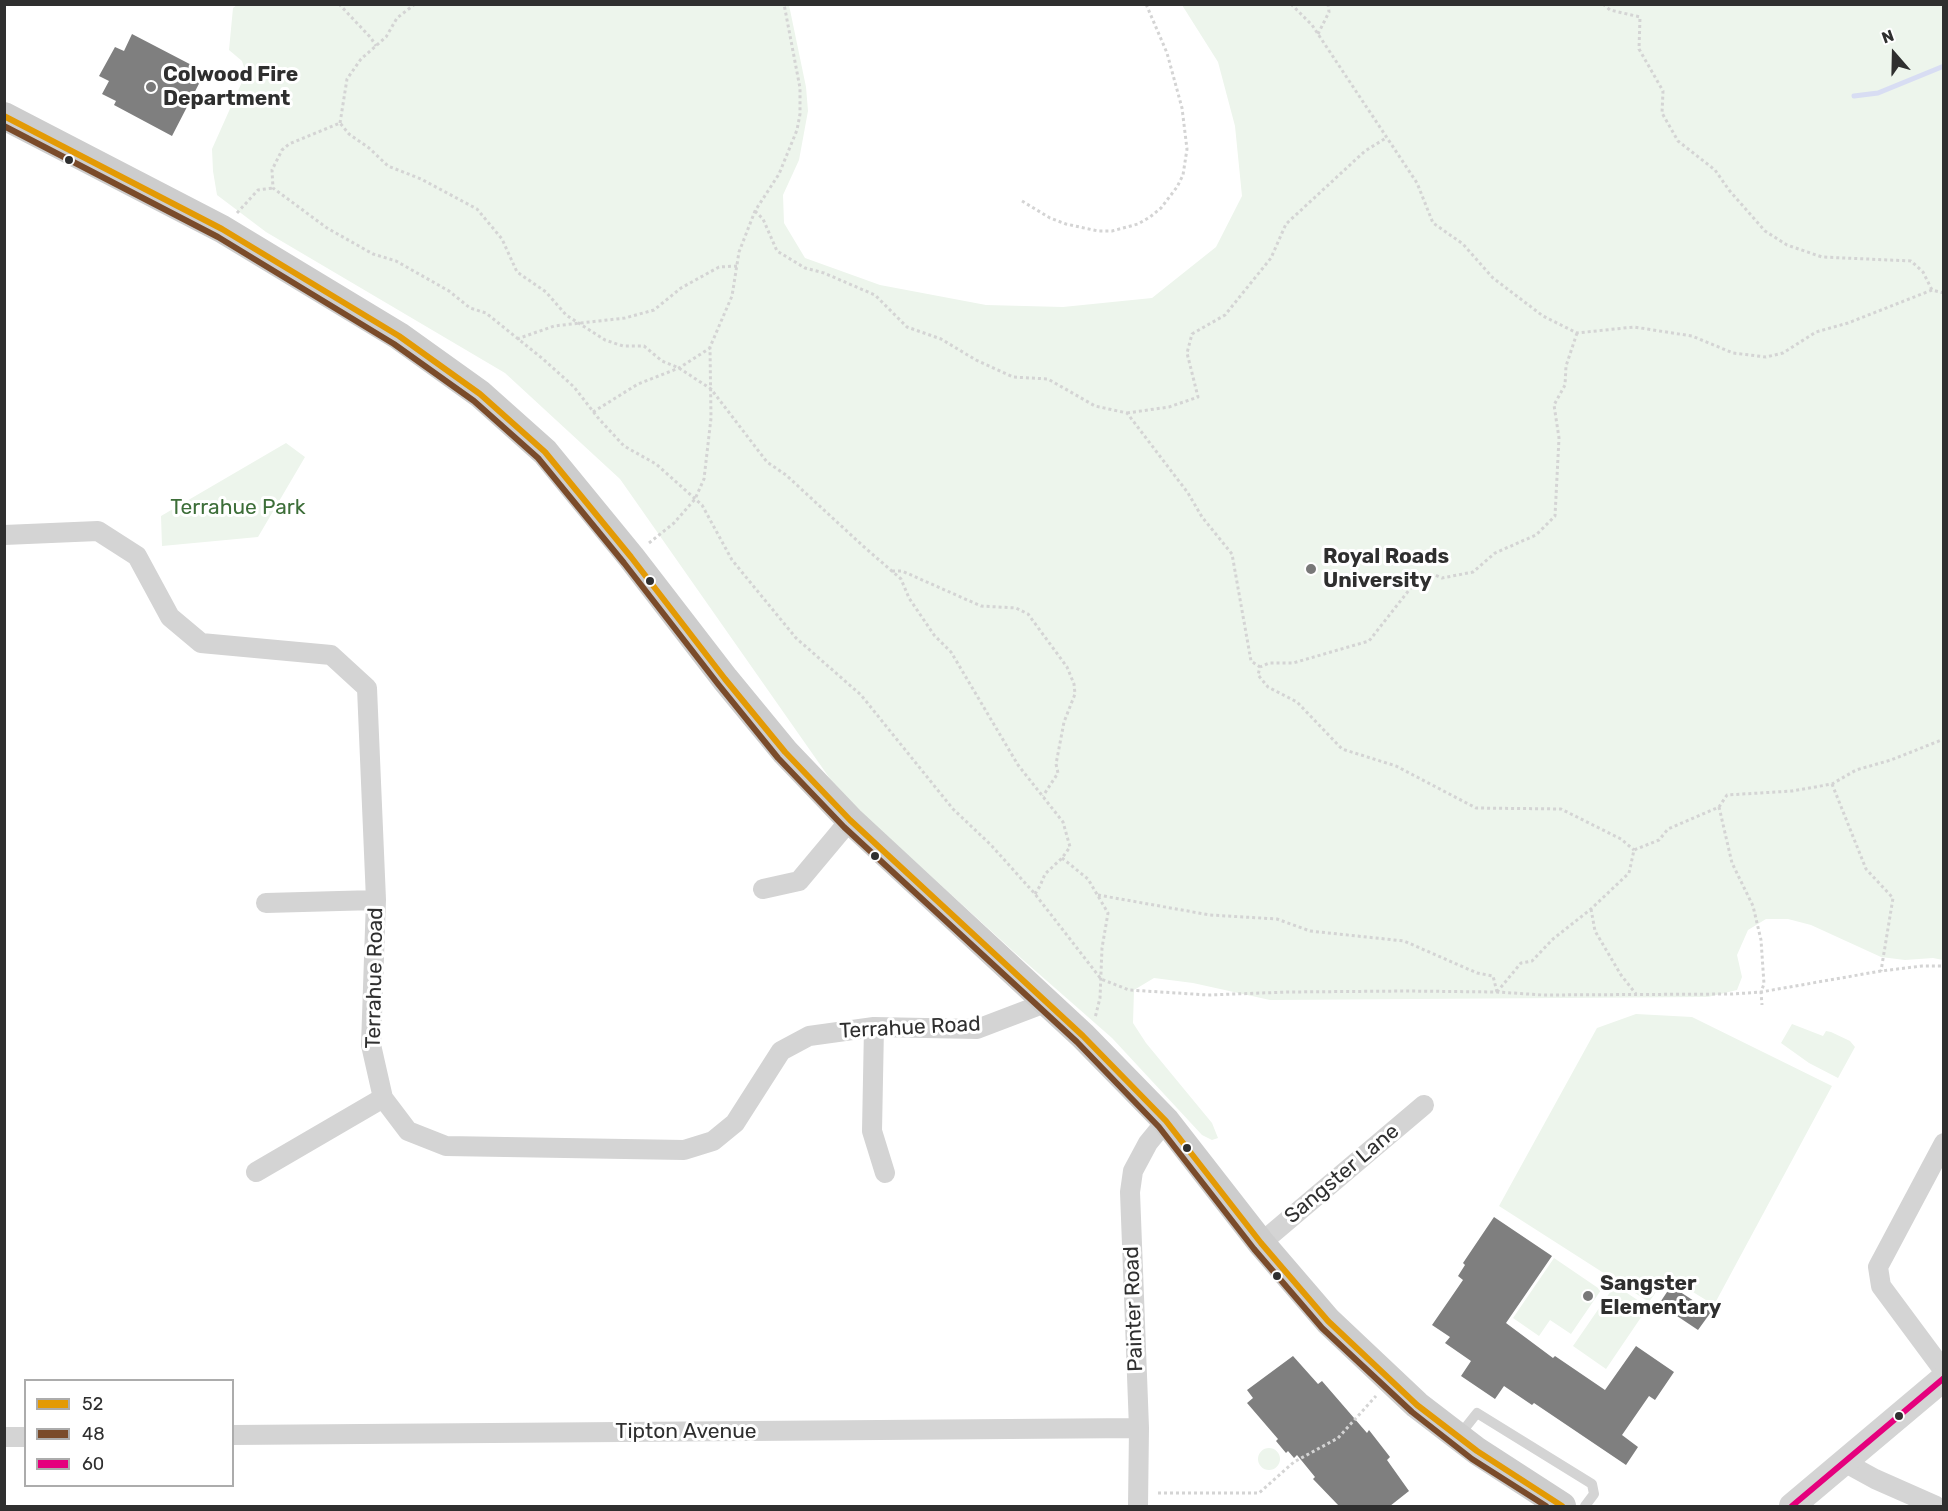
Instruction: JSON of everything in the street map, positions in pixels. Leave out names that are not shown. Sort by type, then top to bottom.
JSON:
[{"type":"main road","points":[[4,116],[222,229],[399,336],[480,394],[545,452],[778,743],[850,820],[1048,1002],[1166,1121],[1261,1243],[1328,1321],[1418,1405],[1458,1437],[1562,1506]]},
{"type":"street","name":"Terrahue Road","points":[[4,535],[98,531],[137,556],[170,616],[201,643],[331,655],[367,688],[376,900],[371,1045],[383,1098],[408,1131],[446,1146],[684,1150],[713,1141],[735,1123],[781,1051],[809,1036],[874,1027],[977,1029],[1048,1002]]},
{"type":"street","points":[[763,890],[799,882],[850,820]]},
{"type":"street","points":[[266,903],[376,900]]},
{"type":"street","points":[[874,1027],[872,1131],[885,1173]]},
{"type":"street","points":[[256,1172],[383,1098]]},
{"type":"street","name":"Sangster Lane","points":[[1261,1243],[1424,1105]]},
{"type":"street","name":"Painter Road","points":[[1138,1500],[1138,1428],[1130,1192],[1133,1171],[1148,1143],[1166,1121]]},
{"type":"street","points":[[1944,1143],[1878,1267],[1881,1286],[1944,1371]]},
{"type":"street","points":[[1792,1506],[1944,1378]]},
{"type":"street","name":"Tipton Avenue","points":[[234,1435],[1138,1428]]},
{"type":"street","points":[[4,1437],[24,1437]]},
{"type":"street","points":[[1844,1462],[1875,1479],[1936,1506]]},
{"type":"lane","points":[[1458,1437],[1477,1413],[1592,1484],[1594,1494],[1585,1506]]},
{"type":"path","points":[[339,4],[376,46]]},
{"type":"path","points":[[415,4],[397,18],[386,37],[361,58],[347,79],[340,123],[349,134],[388,165],[421,179],[477,209],[502,238],[517,272],[546,292],[566,315],[605,340],[623,346],[644,346],[662,361],[679,368],[711,389],[767,462],[786,475],[901,579],[909,598],[934,635],[951,652],[1018,765],[1063,822],[1070,847],[1062,858],[1044,874],[1035,894]]},
{"type":"path","points":[[631,557],[674,523],[695,499],[704,479],[711,418],[710,348],[732,296],[739,252],[755,211],[783,165],[797,130],[800,114],[799,82],[783,4]]},
{"type":"path","points":[[1022,201],[1066,225],[1098,231],[1112,231],[1138,224],[1150,217],[1161,208],[1177,188],[1184,169],[1187,149],[1183,118],[1167,53],[1146,4]]},
{"type":"path","points":[[1291,4],[1312,25],[1417,183],[1433,224],[1463,244],[1493,278],[1543,316],[1577,333],[1634,327],[1692,336],[1732,353],[1766,357],[1783,353],[1816,332],[1848,324],[1932,290],[1944,293]]},
{"type":"path","points":[[1318,34],[1329,12],[1328,4]]},
{"type":"path","points":[[1604,4],[1610,10],[1640,17],[1639,49],[1663,91],[1662,113],[1678,141],[1715,170],[1729,190],[1765,231],[1787,245],[1822,257],[1911,261],[1923,272],[1932,290]]},
{"type":"path","points":[[273,188],[272,170],[282,150],[289,144],[340,123]]},
{"type":"path","points":[[755,211],[763,219],[777,251],[805,268],[824,273],[875,295],[907,327],[941,339],[976,360],[1013,377],[1048,379],[1095,406],[1128,413],[1169,407],[1198,397],[1186,353],[1192,334],[1225,315],[1271,258],[1286,224],[1365,151],[1387,138]]},
{"type":"path","points":[[222,229],[258,190],[273,188],[327,228],[374,254],[396,261],[449,291],[470,308],[486,313],[543,359],[574,387],[624,446],[656,464],[702,505],[732,560],[796,638],[861,695],[953,809],[991,845],[1035,894],[1101,979],[1129,990],[1208,995],[1288,992],[1636,994],[1761,992],[1881,971],[1944,966]]},
{"type":"path","points":[[517,339],[554,327],[625,318],[654,310],[681,288],[719,267],[737,266]]},
{"type":"path","points":[[1260,667],[1269,663],[1293,663],[1369,641],[1413,585],[1435,575],[1442,578],[1473,572],[1496,553],[1536,535],[1555,516],[1559,438],[1554,405],[1565,385],[1566,366],[1577,333]]},
{"type":"path","points":[[593,412],[638,384],[679,368],[710,348]]},
{"type":"path","points":[[1128,413],[1188,493],[1202,518],[1232,554],[1251,661],[1260,667]]},
{"type":"path","points":[[892,571],[902,571],[981,606],[1016,608],[1028,614],[1067,667],[1074,684],[1075,694],[1064,722],[1056,764],[1058,773],[1043,796]]},
{"type":"path","points":[[1260,667],[1258,675],[1268,687],[1297,702],[1342,749],[1396,766],[1476,808],[1561,809],[1621,839],[1634,850]]},
{"type":"path","points":[[1634,850],[1659,840],[1668,829],[1719,807],[1727,795],[1792,791],[1832,784],[1856,770],[1891,760],[1944,739]]},
{"type":"path","points":[[1832,784],[1866,869],[1893,898],[1881,971]]},
{"type":"path","points":[[1719,807],[1732,863],[1753,906],[1761,940],[1764,984],[1761,992],[1761,1005]]},
{"type":"path","points":[[1497,992],[1521,963],[1532,961],[1553,939],[1591,909],[1629,873],[1634,850]]},
{"type":"path","points":[[1062,858],[1088,879],[1108,913],[1102,948],[1100,998],[1095,1018],[1083,1036]]},
{"type":"path","points":[[1098,895],[1210,915],[1277,919],[1311,932],[1404,941],[1477,973],[1493,976],[1497,992]]},
{"type":"path","points":[[1591,909],[1595,931],[1620,975],[1636,994]]},
{"type":"path","points":[[1138,1500],[1258,1493],[1294,1462],[1338,1438],[1390,1380]]},
{"type":"green space","name":"Royal Roads University","points":[[237,5],[789,5],[806,87],[808,111],[799,160],[783,195],[784,223],[805,258],[880,285],[986,305],[1063,307],[1152,298],[1216,247],[1242,196],[1235,126],[1218,62],[1182,5],[1943,5],[1943,960],[1933,958],[1905,960],[1881,957],[1811,925],[1788,919],[1766,919],[1748,930],[1737,955],[1742,977],[1737,990],[1708,997],[1270,1000],[1193,983],[1154,978],[1134,990],[1133,1023],[1146,1043],[1212,1123],[1218,1138],[1212,1140],[1202,1135],[1112,1038],[840,793],[620,479],[505,373],[266,232],[217,195],[212,149],[246,73],[242,61],[229,50],[233,8]]},
{"type":"green space","name":"Terrahue Park","points":[[286,443],[305,457],[258,537],[162,546],[161,516]]},
{"type":"green space","points":[[1636,1014],[1692,1017],[1832,1086],[1714,1305],[1667,1276],[1649,1302],[1499,1206],[1597,1028]]},
{"type":"green space","points":[[1792,1024],[1823,1036],[1826,1031],[1831,1032],[1850,1041],[1855,1047],[1838,1078],[1809,1063],[1781,1043]]},
{"type":"green space","points":[[1554,1258],[1601,1290],[1571,1334],[1550,1320],[1539,1336],[1513,1318]]},
{"type":"green space","points":[[1615,1285],[1648,1307],[1606,1369],[1573,1346]]},
{"type":"green space","points":[[1265,1448],[1273,1448],[1280,1455],[1280,1463],[1273,1470],[1265,1470],[1258,1463],[1258,1455]]},
{"type":"building","name":"Colwood Fire Department","points":[[132,34],[205,72],[172,136],[114,105],[116,101],[102,94],[109,81],[99,76],[115,47],[124,51]]},
{"type":"building","points":[[1494,1217],[1552,1256],[1506,1323],[1553,1358],[1555,1356],[1605,1390],[1636,1346],[1674,1372],[1655,1400],[1649,1396],[1622,1435],[1638,1447],[1626,1465],[1534,1403],[1532,1405],[1504,1386],[1495,1399],[1461,1376],[1471,1361],[1445,1343],[1450,1337],[1432,1325],[1463,1280],[1458,1276],[1465,1265],[1463,1263]]},
{"type":"building","points":[[1671,1286],[1711,1312],[1698,1330],[1659,1304]]},
{"type":"building","points":[[1293,1356],[1318,1384],[1322,1381],[1367,1433],[1369,1430],[1390,1457],[1387,1460],[1409,1491],[1390,1506],[1339,1506],[1313,1479],[1315,1477],[1297,1455],[1294,1458],[1288,1451],[1286,1453],[1276,1441],[1278,1439],[1247,1403],[1253,1398],[1247,1390]]},
{"type":"waterway","points":[[1854,96],[1878,93],[1944,66]]},
{"type":"transit line","name":"52","points":[[4,116],[222,229],[399,336],[480,394],[545,452],[785,752],[850,820],[1083,1036],[1166,1121],[1261,1243],[1328,1321],[1417,1405],[1477,1451],[1562,1506]]},
{"type":"transit line","name":"48","points":[[4,126],[218,237],[394,344],[474,401],[538,458],[778,758],[844,827],[1077,1042],[1159,1127],[1254,1249],[1322,1328],[1412,1412],[1472,1459],[1546,1506]]},
{"type":"transit line","name":"60","points":[[1792,1506],[1944,1378]]},
{"type":"place","name":"Colwood Fire Department","points":[[151,87]]},
{"type":"place","name":"Royal Roads University","points":[[1311,569]]},
{"type":"place","name":"Sangster Elementary","points":[[1588,1296]]}]
